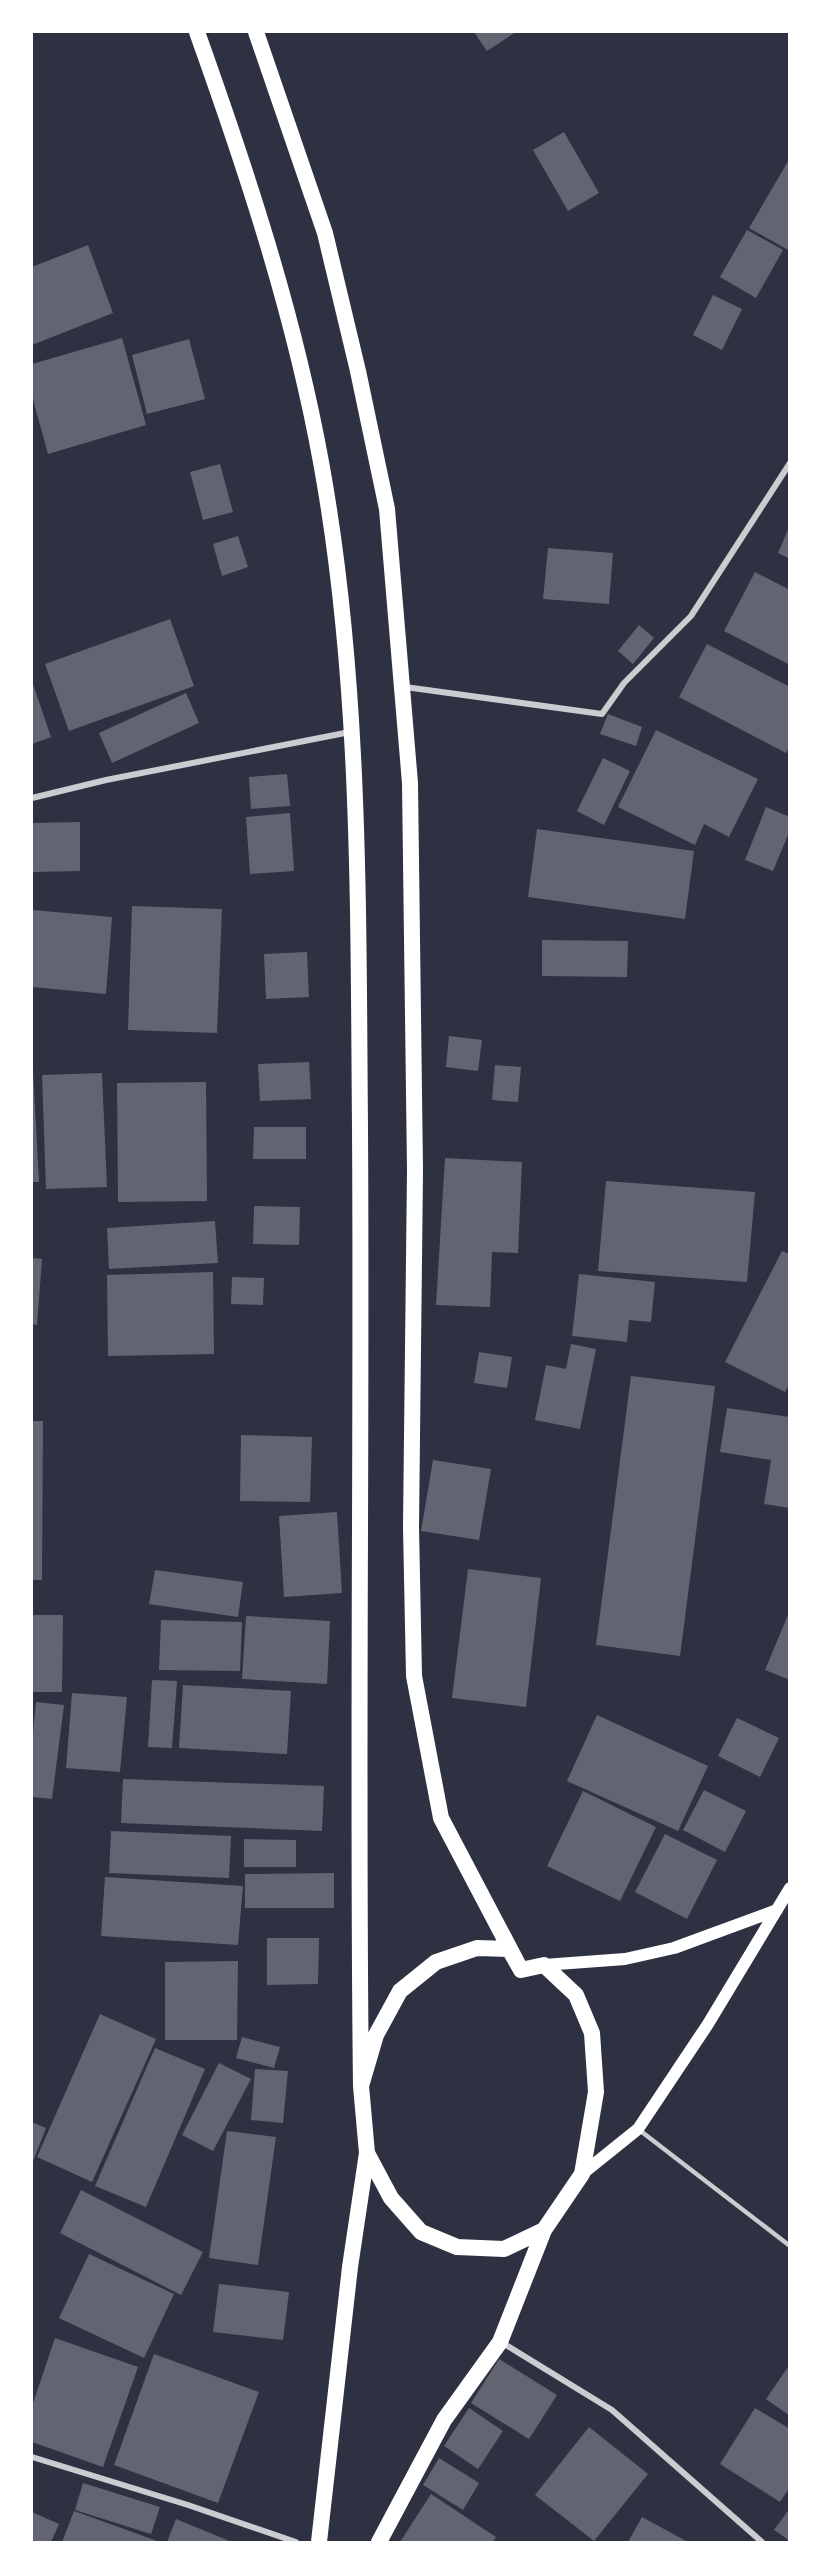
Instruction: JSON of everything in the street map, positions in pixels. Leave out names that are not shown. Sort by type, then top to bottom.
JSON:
[{"type":"highway","points":[[197,32],[247,174],[290,324],[321,460],[341,598],[351,732],[358,921],[362,1418],[358,1850],[361,2086],[367,2153],[350,2267],[319,2542]]},
{"type":"highway","points":[[256,32],[325,233],[358,370],[387,509],[410,783],[415,1170],[411,1527],[414,1676],[441,1818],[521,1970]]},
{"type":"highway","points":[[361,2086],[376,2035],[400,1992],[436,1962],[477,1948],[509,1949],[521,1970]]},
{"type":"highway","points":[[379,2542],[444,2420],[500,2342],[543,2230],[582,2174],[596,2092],[592,2032],[576,1995],[544,1965],[521,1970]]},
{"type":"highway","points":[[367,2153],[391,2198],[421,2232],[457,2247],[504,2249],[543,2230]]},
{"type":"main road","points":[[582,2174],[639,2129],[708,2024],[789,1888]]},
{"type":"main road","points":[[544,1965],[625,1959],[674,1948],[777,1910]]},
{"type":"street","points":[[401,686],[602,714],[624,683],[691,616],[789,463]]},
{"type":"street","points":[[32,798],[106,780],[351,732]]},
{"type":"street","points":[[500,2342],[612,2410],[762,2542]]},
{"type":"street","points":[[32,2457],[188,2505],[296,2542]]},
{"type":"lane","points":[[639,2129],[789,2246]]},
{"type":"building","points":[[474,32],[516,32],[487,51]]},
{"type":"building","points":[[564,132],[599,193],[568,211],[533,150]]},
{"type":"building","points":[[790,158],[790,251],[749,228]]},
{"type":"building","points":[[747,230],[783,250],[756,298],[720,277]]},
{"type":"building","points":[[88,245],[113,313],[32,345],[32,267]]},
{"type":"building","points":[[713,295],[742,309],[722,350],[693,335]]},
{"type":"building","points":[[122,338],[146,425],[48,454],[32,396],[32,364]]},
{"type":"building","points":[[189,339],[205,399],[147,414],[132,355]]},
{"type":"building","points":[[220,464],[233,512],[203,520],[190,472]]},
{"type":"building","points":[[790,525],[790,559],[778,553]]},
{"type":"building","points":[[238,536],[248,567],[222,576],[213,544]]},
{"type":"building","points":[[548,548],[613,553],[609,604],[543,599]]},
{"type":"building","points":[[755,572],[790,590],[790,665],[724,631]]},
{"type":"building","points":[[170,619],[194,686],[69,731],[45,664]]},
{"type":"building","points":[[639,625],[654,638],[633,664],[618,651]]},
{"type":"building","points":[[707,644],[790,687],[790,746],[786,753],[679,697]]},
{"type":"building","points":[[32,681],[51,737],[32,744]]},
{"type":"building","points":[[186,693],[199,723],[112,763],[99,733]]},
{"type":"building","points":[[608,714],[642,727],[636,746],[600,734]]},
{"type":"building","points":[[656,730],[758,779],[729,837],[704,824],[695,845],[618,807]]},
{"type":"building","points":[[603,758],[630,771],[604,825],[577,811]]},
{"type":"building","points":[[287,774],[290,806],[251,809],[249,777]]},
{"type":"building","points":[[766,807],[790,817],[790,830],[773,871],[745,860]]},
{"type":"building","points":[[290,813],[294,871],[250,874],[246,817]]},
{"type":"building","points":[[80,822],[80,871],[32,872],[32,823]]},
{"type":"building","points":[[537,829],[694,851],[685,919],[528,897]]},
{"type":"building","points":[[132,906],[222,909],[217,1033],[128,1030]]},
{"type":"building","points":[[32,910],[112,917],[106,994],[32,987]]},
{"type":"building","points":[[542,940],[628,941],[627,977],[542,976]]},
{"type":"building","points":[[307,952],[309,997],[266,999],[264,954]]},
{"type":"building","points":[[449,1036],[482,1040],[478,1071],[446,1067]]},
{"type":"building","points":[[309,1062],[311,1099],[260,1101],[258,1064]]},
{"type":"building","points":[[495,1065],[521,1067],[518,1102],[492,1100]]},
{"type":"building","points":[[33,1070],[39,1182],[32,1182]]},
{"type":"building","points":[[102,1073],[107,1187],[46,1189],[42,1075]]},
{"type":"building","points":[[206,1082],[207,1201],[118,1202],[117,1083]]},
{"type":"building","points":[[254,1127],[306,1127],[306,1159],[253,1159]]},
{"type":"building","points":[[445,1158],[522,1162],[518,1253],[492,1252],[490,1307],[436,1305]]},
{"type":"building","points":[[606,1181],[755,1192],[747,1282],[598,1271]]},
{"type":"building","points":[[254,1206],[300,1207],[299,1245],[253,1244]]},
{"type":"building","points":[[215,1221],[218,1263],[109,1269],[107,1228]]},
{"type":"building","points":[[782,1251],[790,1254],[790,1383],[785,1392],[725,1362]]},
{"type":"building","points":[[32,1258],[42,1259],[37,1325],[32,1324]]},
{"type":"building","points":[[213,1272],[214,1354],[108,1356],[107,1275]]},
{"type":"building","points":[[579,1274],[655,1282],[651,1322],[629,1320],[627,1342],[572,1336]]},
{"type":"building","points":[[232,1277],[264,1278],[263,1305],[231,1304]]},
{"type":"building","points":[[571,1344],[596,1349],[580,1429],[535,1420],[546,1365],[566,1369]]},
{"type":"building","points":[[479,1352],[512,1357],[507,1388],[474,1383]]},
{"type":"building","points":[[631,1376],[715,1386],[680,1656],[596,1645]]},
{"type":"building","points":[[727,1408],[790,1417],[790,1508],[764,1504],[771,1460],[720,1452]]},
{"type":"building","points":[[32,1421],[43,1421],[42,1580],[32,1580]]},
{"type":"building","points":[[241,1435],[312,1437],[310,1502],[240,1501]]},
{"type":"building","points":[[433,1460],[491,1469],[479,1540],[421,1531]]},
{"type":"building","points":[[337,1512],[342,1593],[284,1597],[279,1516]]},
{"type":"building","points":[[468,1569],[541,1578],[526,1707],[452,1698]]},
{"type":"building","points":[[155,1570],[243,1582],[238,1617],[149,1604]]},
{"type":"building","points":[[790,1610],[790,1680],[765,1670]]},
{"type":"building","points":[[33,1615],[63,1615],[62,1692],[32,1692]]},
{"type":"building","points":[[246,1616],[330,1621],[327,1684],[242,1679]]},
{"type":"building","points":[[161,1620],[242,1622],[240,1671],[159,1670]]},
{"type":"building","points":[[152,1680],[177,1681],[172,1748],[148,1747]]},
{"type":"building","points":[[183,1685],[291,1691],[287,1754],[179,1748]]},
{"type":"building","points":[[72,1693],[127,1697],[120,1772],[66,1768]]},
{"type":"building","points":[[36,1702],[64,1705],[52,1799],[32,1797],[32,1742]]},
{"type":"building","points":[[597,1715],[708,1766],[678,1831],[567,1781]]},
{"type":"building","points":[[737,1718],[779,1738],[760,1777],[718,1756]]},
{"type":"building","points":[[123,1779],[324,1786],[322,1831],[121,1823]]},
{"type":"building","points":[[704,1790],[746,1811],[725,1852],[683,1830]]},
{"type":"building","points":[[583,1791],[656,1827],[620,1901],[547,1866]]},
{"type":"building","points":[[111,1831],[231,1836],[229,1878],[109,1873]]},
{"type":"building","points":[[665,1834],[717,1860],[687,1919],[635,1892]]},
{"type":"building","points":[[244,1839],[296,1840],[296,1867],[244,1867]]},
{"type":"building","points":[[334,1873],[334,1908],[245,1908],[245,1874]]},
{"type":"building","points":[[105,1877],[243,1886],[238,1945],[101,1936]]},
{"type":"building","points":[[267,1938],[319,1938],[318,1984],[267,1985]]},
{"type":"building","points":[[238,1961],[237,2040],[165,2040],[165,1962]]},
{"type":"building","points":[[100,2014],[156,2039],[92,2182],[37,2157]]},
{"type":"building","points":[[242,2037],[280,2047],[274,2068],[236,2058]]},
{"type":"building","points":[[155,2048],[205,2069],[146,2207],[95,2186]]},
{"type":"building","points":[[219,2063],[251,2079],[213,2151],[182,2135]]},
{"type":"building","points":[[255,2069],[288,2071],[283,2123],[251,2120]]},
{"type":"building","points":[[32,2122],[46,2128],[32,2164]]},
{"type":"building","points":[[227,2131],[276,2137],[258,2265],[209,2258]]},
{"type":"building","points":[[81,2190],[203,2252],[181,2295],[60,2233]]},
{"type":"building","points":[[89,2254],[174,2294],[144,2358],[59,2318]]},
{"type":"building","points":[[219,2284],[289,2292],[283,2340],[213,2332]]},
{"type":"building","points":[[55,2338],[138,2367],[103,2467],[32,2442],[32,2406]]},
{"type":"building","points":[[154,2354],[259,2392],[218,2503],[114,2465]]},
{"type":"building","points":[[499,2359],[557,2395],[529,2439],[471,2403]]},
{"type":"building","points":[[790,2364],[790,2416],[766,2399]]},
{"type":"building","points":[[469,2408],[503,2431],[478,2469],[444,2446]]},
{"type":"building","points":[[755,2408],[790,2429],[790,2487],[780,2502],[720,2464]]},
{"type":"building","points":[[589,2427],[648,2474],[594,2541],[535,2495]]},
{"type":"building","points":[[439,2458],[479,2483],[463,2510],[423,2485]]},
{"type":"building","points":[[83,2483],[160,2507],[151,2534],[75,2510]]},
{"type":"building","points":[[431,2494],[496,2537],[493,2542],[400,2542]]},
{"type":"building","points":[[790,2508],[790,2541],[774,2530]]},
{"type":"building","points":[[74,2511],[160,2542],[62,2542]]},
{"type":"building","points":[[32,2512],[59,2524],[51,2542],[32,2542]]},
{"type":"building","points":[[642,2517],[688,2542],[628,2542]]},
{"type":"building","points":[[176,2519],[232,2542],[167,2542]]}]
